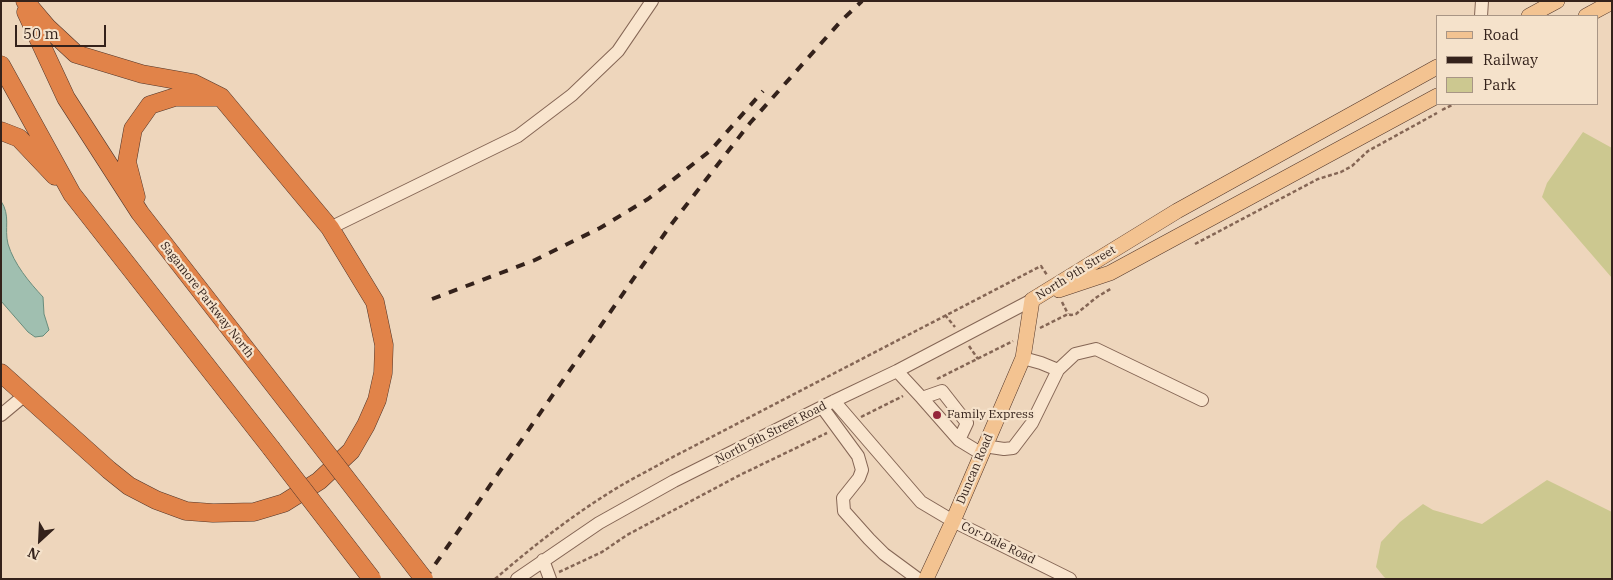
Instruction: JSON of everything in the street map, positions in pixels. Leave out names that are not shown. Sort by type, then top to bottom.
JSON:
[{"type":"highway","name":"Sagamore Parkway North","points":[[21,1],[66,98],[140,213],[424,579]]},
{"type":"highway","points":[[1,373],[129,486],[156,500],[186,511],[213,513],[254,512],[284,503],[319,481],[351,451],[377,400],[383,373],[384,345],[375,302],[330,228],[222,96],[193,83],[142,74],[76,54],[47,27],[25,1]]},
{"type":"highway","points":[[1,65],[72,194]]},
{"type":"highway","points":[[140,213],[127,162],[133,129],[150,105],[175,97],[222,96]]},
{"type":"highway","points":[[1,131],[19,138],[72,194],[372,579]]},
{"type":"main road","points":[[1531,15],[1557,1]]},
{"type":"main road","points":[[1588,15],[1607,6]]},
{"type":"main road","name":"North 9th Street","points":[[1032,300],[1177,211],[1436,68]]},
{"type":"main road","name":"North 9th Street","points":[[1032,300],[1110,273],[1436,97]]},
{"type":"main road","name":"Duncan Road","points":[[926,579],[1023,358],[1032,300]]},
{"type":"street","points":[[330,228],[518,136],[572,95],[618,51],[652,1]]},
{"type":"street","points":[[1481,15],[1482,1]]},
{"type":"street","name":"North 9th Street Road","points":[[517,579],[599,523],[674,481],[834,400],[897,371],[1032,300]]},
{"type":"street","points":[[897,371],[959,440],[983,450],[1013,448],[1032,424],[1058,370],[1075,354],[1096,349],[1202,400]]},
{"type":"street","points":[[1023,358],[1058,370]]},
{"type":"street","points":[[918,394],[942,392],[967,423],[959,440]]},
{"type":"street","points":[[1,415],[26,395]]},
{"type":"street","name":"Cor-Dale Road","points":[[834,400],[921,502],[953,521],[1070,579]]},
{"type":"street","points":[[822,407],[858,456],[862,470],[859,478],[842,498],[844,511],[884,554],[918,579]]},
{"type":"street","points":[[543,560],[550,578]]},
{"type":"path","points":[[1190,246],[1318,179],[1341,172],[1352,166],[1368,151],[1452,105]]},
{"type":"path","points":[[495,579],[549,534],[613,490],[804,388],[1041,266]]},
{"type":"path","points":[[1068,314],[1076,314],[1098,296],[1114,287]]},
{"type":"path","points":[[852,421],[918,394],[978,358]]},
{"type":"path","points":[[550,578],[602,552],[627,535],[740,475],[837,429]]},
{"type":"green space","points":[[1583,132],[1612,148],[1612,278],[1542,197],[1547,183]]},
{"type":"green space","points":[[1547,480],[1612,512],[1612,579],[1387,579],[1376,567],[1381,542],[1400,522],[1423,504],[1433,510],[1482,524]]},
{"type":"shaded area","points":[[1,201],[7,217],[8,244],[14,259],[22,272],[43,297],[44,314],[49,330],[43,336],[35,337],[28,332],[1,301]]},
{"type":"railway","points":[[425,579],[670,226],[750,123],[841,21],[862,1]]},
{"type":"railway","points":[[432,299],[535,260],[600,228],[648,199],[710,151],[763,91]]},
{"type":"place","name":"Family Express","points":[[937,415]]}]
